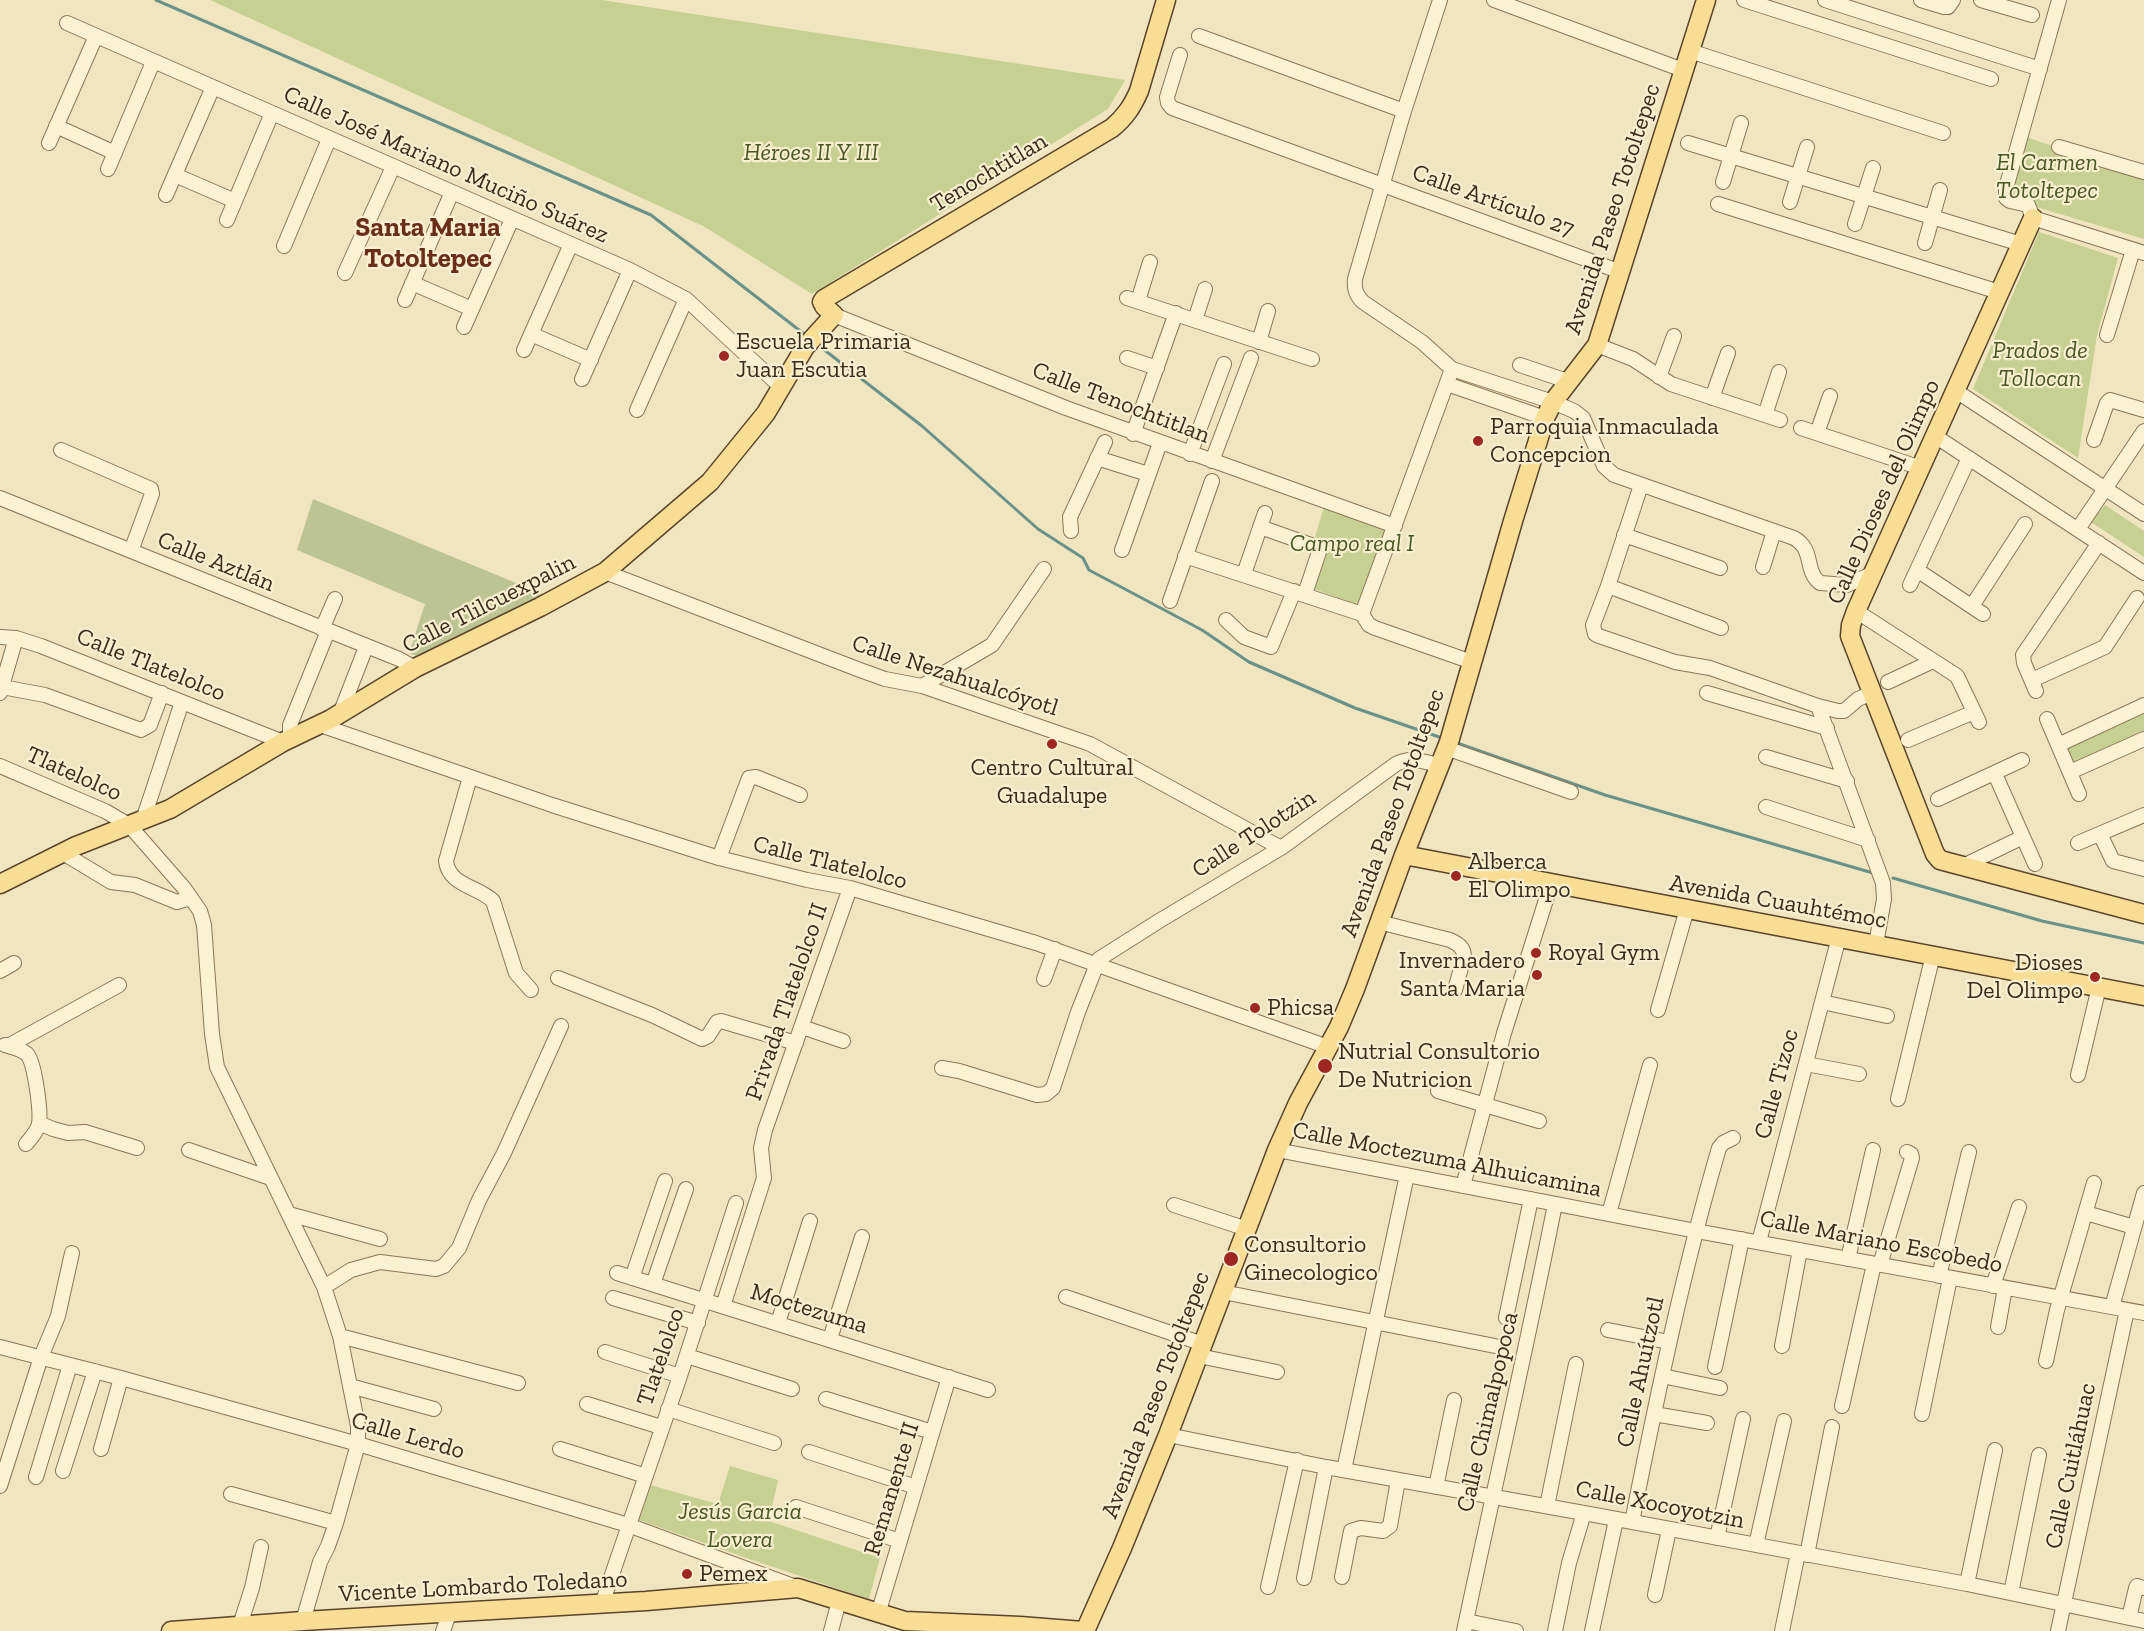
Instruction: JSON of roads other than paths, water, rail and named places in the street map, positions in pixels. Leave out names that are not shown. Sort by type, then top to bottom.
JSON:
[{"type":"main road","name":"Tenochtitlan","points":[[810,341],[828,308],[824,299],[1112,128],[1124,118],[1139,91],[1166,0]]},
{"type":"main road","name":"Avenida Paseo Totoltepec","points":[[1084,1631],[1122,1548],[1168,1436],[1277,1150],[1355,989],[1448,743],[1513,521],[1549,410],[1597,345],[1706,0]]},
{"type":"main road","name":"Calle Dioses del Olimpo","points":[[2033,218],[1856,611],[1850,636],[1935,854],[1944,862],[2144,914]]},
{"type":"main road","name":"Calle Tlilcuexpalin","points":[[0,884],[63,853],[170,809],[286,740],[320,725],[415,668],[540,607],[605,572],[710,482],[766,413],[810,341]]},
{"type":"main road","name":"Avenida Cuauhtémoc","points":[[1404,855],[2144,996]]},
{"type":"main road","points":[[798,1588],[905,1621],[1084,1631]]},
{"type":"main road","name":"Vicente Lombardo Toledano","points":[[171,1631],[303,1621],[446,1622],[602,1604],[798,1588]]},
{"type":"street","name":"Calle Artículo 27","points":[[1440,0],[1404,111],[1354,288],[1363,302],[1422,342],[1452,369]]},
{"type":"street","points":[[1494,0],[1683,70]]},
{"type":"street","points":[[1744,0],[1991,79]]},
{"type":"street","points":[[1825,0],[2040,69]]},
{"type":"street","points":[[1921,0],[1944,8],[1948,7],[1953,0]]},
{"type":"street","points":[[1981,0],[2032,15]]},
{"type":"street","points":[[2059,0],[2006,198],[2028,205],[2033,218],[2139,251],[2107,335]]},
{"type":"street","name":"Calle José Mariano Muciño Suárez","points":[[68,23],[630,270],[686,299],[782,388]]},
{"type":"street","points":[[49,143],[96,36]]},
{"type":"street","points":[[1199,36],[1404,111]]},
{"type":"street","points":[[1689,51],[1943,133]]},
{"type":"street","name":"Calle Artículo 27","points":[[1180,55],[1167,97],[1167,103],[1172,108],[1621,272]]},
{"type":"street","points":[[108,169],[153,62]]},
{"type":"street","points":[[166,195],[213,87]]},
{"type":"street","points":[[227,220],[272,113]]},
{"type":"street","points":[[1723,182],[1740,123]]},
{"type":"street","points":[[56,126],[115,153]]},
{"type":"street","points":[[284,246],[329,139]]},
{"type":"street","points":[[1688,142],[2020,244]]},
{"type":"street","points":[[1790,202],[1807,147]]},
{"type":"street","points":[[2059,147],[2144,172]]},
{"type":"street","points":[[345,273],[393,167]]},
{"type":"street","points":[[1855,224],[1873,168]]},
{"type":"street","points":[[175,175],[235,201]]},
{"type":"street","points":[[1925,243],[1940,190]]},
{"type":"street","points":[[405,300],[452,192]]},
{"type":"street","points":[[1718,204],[1999,292]]},
{"type":"street","points":[[464,327],[512,219]]},
{"type":"street","points":[[524,350],[570,244]]},
{"type":"street","points":[[1150,262],[1133,299],[1312,359]]},
{"type":"street","points":[[582,379],[630,270]]},
{"type":"street","points":[[412,283],[472,309]]},
{"type":"street","points":[[1195,320],[1205,289]]},
{"type":"street","points":[[637,410],[686,299]]},
{"type":"street","name":"Calle Tenochtitlan","points":[[828,308],[1134,434],[1395,526]]},
{"type":"street","points":[[1259,342],[1268,311]]},
{"type":"street","points":[[1134,434],[1176,313]]},
{"type":"street","points":[[531,334],[591,360]]},
{"type":"street","points":[[1659,377],[1674,336]]},
{"type":"street","points":[[1597,345],[1633,359],[1671,384],[1780,420]]},
{"type":"street","points":[[1712,398],[1728,353]]},
{"type":"street","points":[[1127,358],[1157,368]]},
{"type":"street","points":[[1212,461],[1251,358]]},
{"type":"street","points":[[1190,454],[1224,364]]},
{"type":"street","points":[[1520,365],[1570,382]]},
{"type":"street","points":[[1362,615],[1452,369],[1549,410]]},
{"type":"street","points":[[1765,415],[1779,372]]},
{"type":"street","points":[[1447,384],[1549,410],[1574,411],[1583,418],[1608,471],[1641,485],[1794,538],[1805,547],[1813,575],[1820,583],[1847,585],[1874,573]]},
{"type":"street","points":[[1956,391],[2144,514]]},
{"type":"street","points":[[1817,433],[1830,396]]},
{"type":"street","points":[[2094,440],[2110,400],[2144,410]]},
{"type":"street","points":[[1801,428],[1921,468]]},
{"type":"street","points":[[2078,529],[2144,431]]},
{"type":"street","points":[[1935,436],[2144,573]]},
{"type":"street","points":[[1071,531],[1070,517],[1104,442]]},
{"type":"street","points":[[1122,550],[1160,443]]},
{"type":"street","points":[[61,450],[151,489],[152,494],[131,551]]},
{"type":"street","points":[[1097,458],[1148,474]]},
{"type":"street","points":[[1911,585],[1970,458]]},
{"type":"street","points":[[1170,601],[1212,480]]},
{"type":"street","points":[[1641,485],[1610,586],[1593,625],[1594,634],[1667,659],[1710,668],[1818,706],[1844,711],[1858,699],[1872,693]]},
{"type":"street","name":"Calle Aztlán","points":[[0,498],[399,659],[415,668]]},
{"type":"street","points":[[1244,574],[1265,513]]},
{"type":"street","points":[[1917,570],[1977,610],[2025,524]]},
{"type":"street","points":[[1226,620],[1244,638],[1271,647],[1320,549],[1260,527]]},
{"type":"street","points":[[1763,567],[1774,531]]},
{"type":"street","points":[[1624,535],[1720,568]]},
{"type":"street","points":[[2099,543],[2023,655],[2034,686],[2105,646],[2137,598]]},
{"type":"street","points":[[1185,556],[1362,615],[1369,624],[1375,627],[1472,662]]},
{"type":"street","points":[[922,686],[992,645],[1044,568]]},
{"type":"street","name":"Calle Nezahualcóyotl","points":[[605,572],[860,670],[922,686],[1090,744],[1281,848]]},
{"type":"street","points":[[1610,586],[1721,628]]},
{"type":"street","points":[[286,740],[335,599]]},
{"type":"street","points":[[1856,611],[1957,676],[1976,717],[1908,740]]},
{"type":"street","name":"Calle Tlatelolco","points":[[0,637],[16,638],[42,646],[286,740]]},
{"type":"street","points":[[16,638],[1,690],[45,695],[141,730],[150,725],[162,693]]},
{"type":"street","points":[[339,714],[366,647]]},
{"type":"street","points":[[1888,682],[1933,661]]},
{"type":"street","points":[[1707,693],[1827,728]]},
{"type":"street","points":[[136,822],[183,702]]},
{"type":"street","points":[[2058,746],[2144,705]]},
{"type":"street","points":[[1818,706],[1847,781],[1884,890],[1876,944]]},
{"type":"street","points":[[2047,719],[2079,794]]},
{"type":"street","name":"Calle Tlatelolco","points":[[320,725],[470,777],[719,858],[807,880],[850,888],[1054,949],[1328,1047]]},
{"type":"street","points":[[2070,772],[2144,738]]},
{"type":"street","points":[[1448,743],[1571,792]]},
{"type":"street","points":[[1766,757],[1847,781]]},
{"type":"street","name":"Calle Tolotzin","points":[[1097,963],[1102,957],[1159,921],[1281,848],[1396,764],[1405,759],[1413,759],[1439,765]]},
{"type":"street","points":[[1938,799],[2022,760]]},
{"type":"street","name":"Tlatelolco","points":[[0,766],[136,822],[200,911],[204,925],[212,1034],[217,1067],[324,1287],[340,1335],[358,1426],[358,1444]]},
{"type":"street","points":[[1995,774],[2035,864]]},
{"type":"street","points":[[470,777],[446,861],[447,868],[457,881],[493,901],[516,973],[531,990]]},
{"type":"street","points":[[719,858],[749,778],[756,777],[800,795]]},
{"type":"street","points":[[1766,807],[1868,840]]},
{"type":"street","points":[[2078,843],[2144,816]]},
{"type":"street","points":[[2100,834],[2113,861],[2144,869]]},
{"type":"street","points":[[1963,866],[2023,837]]},
{"type":"street","points":[[63,853],[111,882],[135,885],[177,902],[191,898]]},
{"type":"street","points":[[1463,1186],[1522,971],[1551,884]]},
{"type":"street","name":"Privada Tlatelolco II","points":[[723,1306],[764,1178],[761,1148],[765,1130],[850,888]]},
{"type":"street","points":[[1658,1010],[1687,909]]},
{"type":"street","points":[[1379,922],[1459,944],[1464,951],[1464,957],[1455,990]]},
{"type":"street","name":"Calle Tizoc","points":[[1759,1242],[1839,937]]},
{"type":"street","points":[[1044,979],[1054,949]]},
{"type":"street","points":[[1898,1099],[1933,956]]},
{"type":"street","points":[[0,970],[14,963]]},
{"type":"street","points":[[942,1068],[966,1073],[1028,1093],[1042,1095],[1050,1092],[1097,963]]},
{"type":"street","points":[[558,978],[652,1015],[702,1039],[708,1036],[717,1022],[721,1021],[796,1043]]},
{"type":"street","points":[[4,1044],[119,985]]},
{"type":"street","points":[[2078,1075],[2099,987]]},
{"type":"street","points":[[1822,1002],[1887,1016]]},
{"type":"street","points":[[324,1287],[364,1265],[380,1262],[440,1268],[451,1259],[459,1248],[479,1200],[504,1153],[561,1026]]},
{"type":"street","points":[[802,1028],[843,1041]]},
{"type":"street","points":[[4,1044],[24,1052],[31,1060],[35,1076],[39,1123],[35,1133],[26,1144]]},
{"type":"street","points":[[1806,1064],[1859,1074]]},
{"type":"street","points":[[1610,1214],[1650,1065]]},
{"type":"street","points":[[1438,1092],[1539,1121]]},
{"type":"street","points":[[39,1123],[68,1133],[85,1132],[137,1148]]},
{"type":"street","name":"Calle Ahuítzotl","points":[[1632,1522],[1669,1342],[1696,1231],[1719,1148],[1733,1138]]},
{"type":"street","points":[[189,1150],[270,1178]]},
{"type":"street","name":"Calle Moctezuma Alhuicamina","points":[[1277,1150],[1610,1214]]},
{"type":"street","points":[[1848,1259],[1873,1150]]},
{"type":"street","points":[[1842,1406],[1877,1264],[1912,1158],[1907,1152]]},
{"type":"street","points":[[1922,1414],[1945,1277],[1970,1152]]},
{"type":"street","points":[[1344,1470],[1407,1175]]},
{"type":"street","points":[[632,1278],[665,1181]]},
{"type":"street","points":[[2046,1360],[2094,1183]]},
{"type":"street","points":[[653,1284],[686,1189]]},
{"type":"street","points":[[2112,1307],[2144,1193]]},
{"type":"street","points":[[1506,1318],[1531,1199]]},
{"type":"street","name":"Tlatelolco","points":[[602,1604],[687,1356],[736,1203]]},
{"type":"street","name":"Calle Chimalpopoca","points":[[1465,1626],[1555,1204]]},
{"type":"street","points":[[1174,1206],[1247,1229]]},
{"type":"street","points":[[1998,1327],[1999,1287],[2019,1207]]},
{"type":"street","points":[[2086,1213],[2134,1227]]},
{"type":"street","points":[[289,1214],[380,1239]]},
{"type":"street","name":"Calle Mariano Escobedo","points":[[1610,1214],[2144,1313]]},
{"type":"street","points":[[778,1323],[810,1221]]},
{"type":"street","points":[[830,1339],[862,1237]]},
{"type":"street","points":[[1715,1367],[1743,1239]]},
{"type":"street","points":[[1782,1346],[1800,1250]]},
{"type":"street","points":[[0,1486],[41,1357],[58,1316],[72,1253]]},
{"type":"street","name":"Moctezuma","points":[[617,1273],[988,1390]]},
{"type":"street","points":[[1223,1292],[1495,1346]]},
{"type":"street","points":[[1066,1297],[1201,1350],[1277,1372]]},
{"type":"street","points":[[613,1298],[698,1323]]},
{"type":"street","name":"Calle Cuitláhuac","points":[[2058,1631],[2127,1310]]},
{"type":"street","points":[[1608,1330],[1669,1342]]},
{"type":"street","points":[[340,1335],[518,1383]]},
{"type":"street","name":"Calle Lerdo","points":[[0,1347],[358,1444],[628,1526],[798,1588]]},
{"type":"street","points":[[605,1352],[680,1376]]},
{"type":"street","points":[[687,1356],[792,1389]]},
{"type":"street","points":[[1547,1506],[1576,1364]]},
{"type":"street","points":[[36,1477],[70,1365]]},
{"type":"street","points":[[63,1471],[95,1371]]},
{"type":"street","points":[[1662,1376],[1720,1388]]},
{"type":"street","name":"Remanente II","points":[[878,1614],[948,1377]]},
{"type":"street","points":[[101,1449],[121,1378]]},
{"type":"street","points":[[350,1386],[434,1409]]},
{"type":"street","points":[[826,1399],[932,1432]]},
{"type":"street","points":[[1436,1486],[1454,1400]]},
{"type":"street","points":[[587,1404],[661,1427]]},
{"type":"street","points":[[668,1409],[774,1443]]},
{"type":"street","points":[[1654,1414],[1707,1423]]},
{"type":"street","points":[[1718,1538],[1743,1419]]},
{"type":"street","points":[[1756,1545],[1784,1421]]},
{"type":"street","points":[[1782,1631],[1832,1427]]},
{"type":"street","name":"Calle Xocoyotzin","points":[[1168,1436],[1967,1584],[2144,1621]]},
{"type":"street","points":[[303,1621],[320,1562],[336,1523],[358,1444]]},
{"type":"street","points":[[560,1449],[646,1476]]},
{"type":"street","points":[[1967,1584],[1995,1450]]},
{"type":"street","points":[[809,1452],[916,1487]]},
{"type":"street","points":[[2012,1593],[2039,1455]]},
{"type":"street","points":[[1268,1587],[1297,1460]]},
{"type":"street","points":[[1304,1578],[1326,1467]]},
{"type":"street","points":[[1342,1577],[1351,1531],[1361,1528],[1383,1531],[1390,1526],[1398,1480]]},
{"type":"street","points":[[231,1494],[336,1523]]},
{"type":"street","points":[[796,1507],[900,1541]]},
{"type":"street","points":[[1555,1631],[1569,1563],[1584,1513]]},
{"type":"street","points":[[1592,1631],[1616,1520]]},
{"type":"street","points":[[1655,1595],[1669,1530]]},
{"type":"street","points":[[240,1625],[252,1588],[261,1547]]},
{"type":"street","points":[[2129,1618],[2136,1588],[2144,1588]]},
{"type":"street","points":[[831,1631],[839,1601]]},
{"type":"street","points":[[1465,1626],[1516,1631]]},
{"type":"waterway","points":[[156,0],[651,215],[808,337]]},
{"type":"waterway","points":[[818,345],[922,426],[1038,529],[1083,558],[1089,570],[1202,630],[1249,662],[1355,708],[1445,739]]},
{"type":"waterway","points":[[1457,743],[1605,795],[1873,873]]},
{"type":"waterway","points":[[1893,878],[2042,921],[2144,943]]},
{"type":"place","name":"Escuela Primaria Juan Escutia","points":[[724,356]]},
{"type":"place","name":"Parroquia Inmaculada Concepcion","points":[[1478,441]]},
{"type":"place","name":"Centro Cultural Guadalupe","points":[[1052,744]]},
{"type":"place","name":"Alberca El Olimpo","points":[[1456,876]]},
{"type":"place","name":"Royal Gym","points":[[1536,953]]},
{"type":"place","name":"Invernadero Santa Maria","points":[[1537,975]]},
{"type":"place","name":"Dioses Del Olimpo","points":[[2095,977]]},
{"type":"place","name":"Phicsa","points":[[1255,1008]]},
{"type":"place","name":"Nutrial Consultorio De Nutricion","points":[[1325,1066]]},
{"type":"place","name":"Consultorio Ginecologico","points":[[1231,1259]]},
{"type":"place","name":"Pemex","points":[[687,1574]]},
{"type":"district","name":"Santa Maria Totoltepec","points":[[428,244]]},
{"type":"park label","name":"Héroes II Y III","points":[[811,153]]},
{"type":"park label","name":"El Carmen Totoltepec","points":[[2047,177]]},
{"type":"park label","name":"Prados de Tollocan","points":[[2040,365]]},
{"type":"park label","name":"Campo real I","points":[[1352,544]]},
{"type":"park label","name":"Jesús Garcia Lovera","points":[[740,1526]]}]
